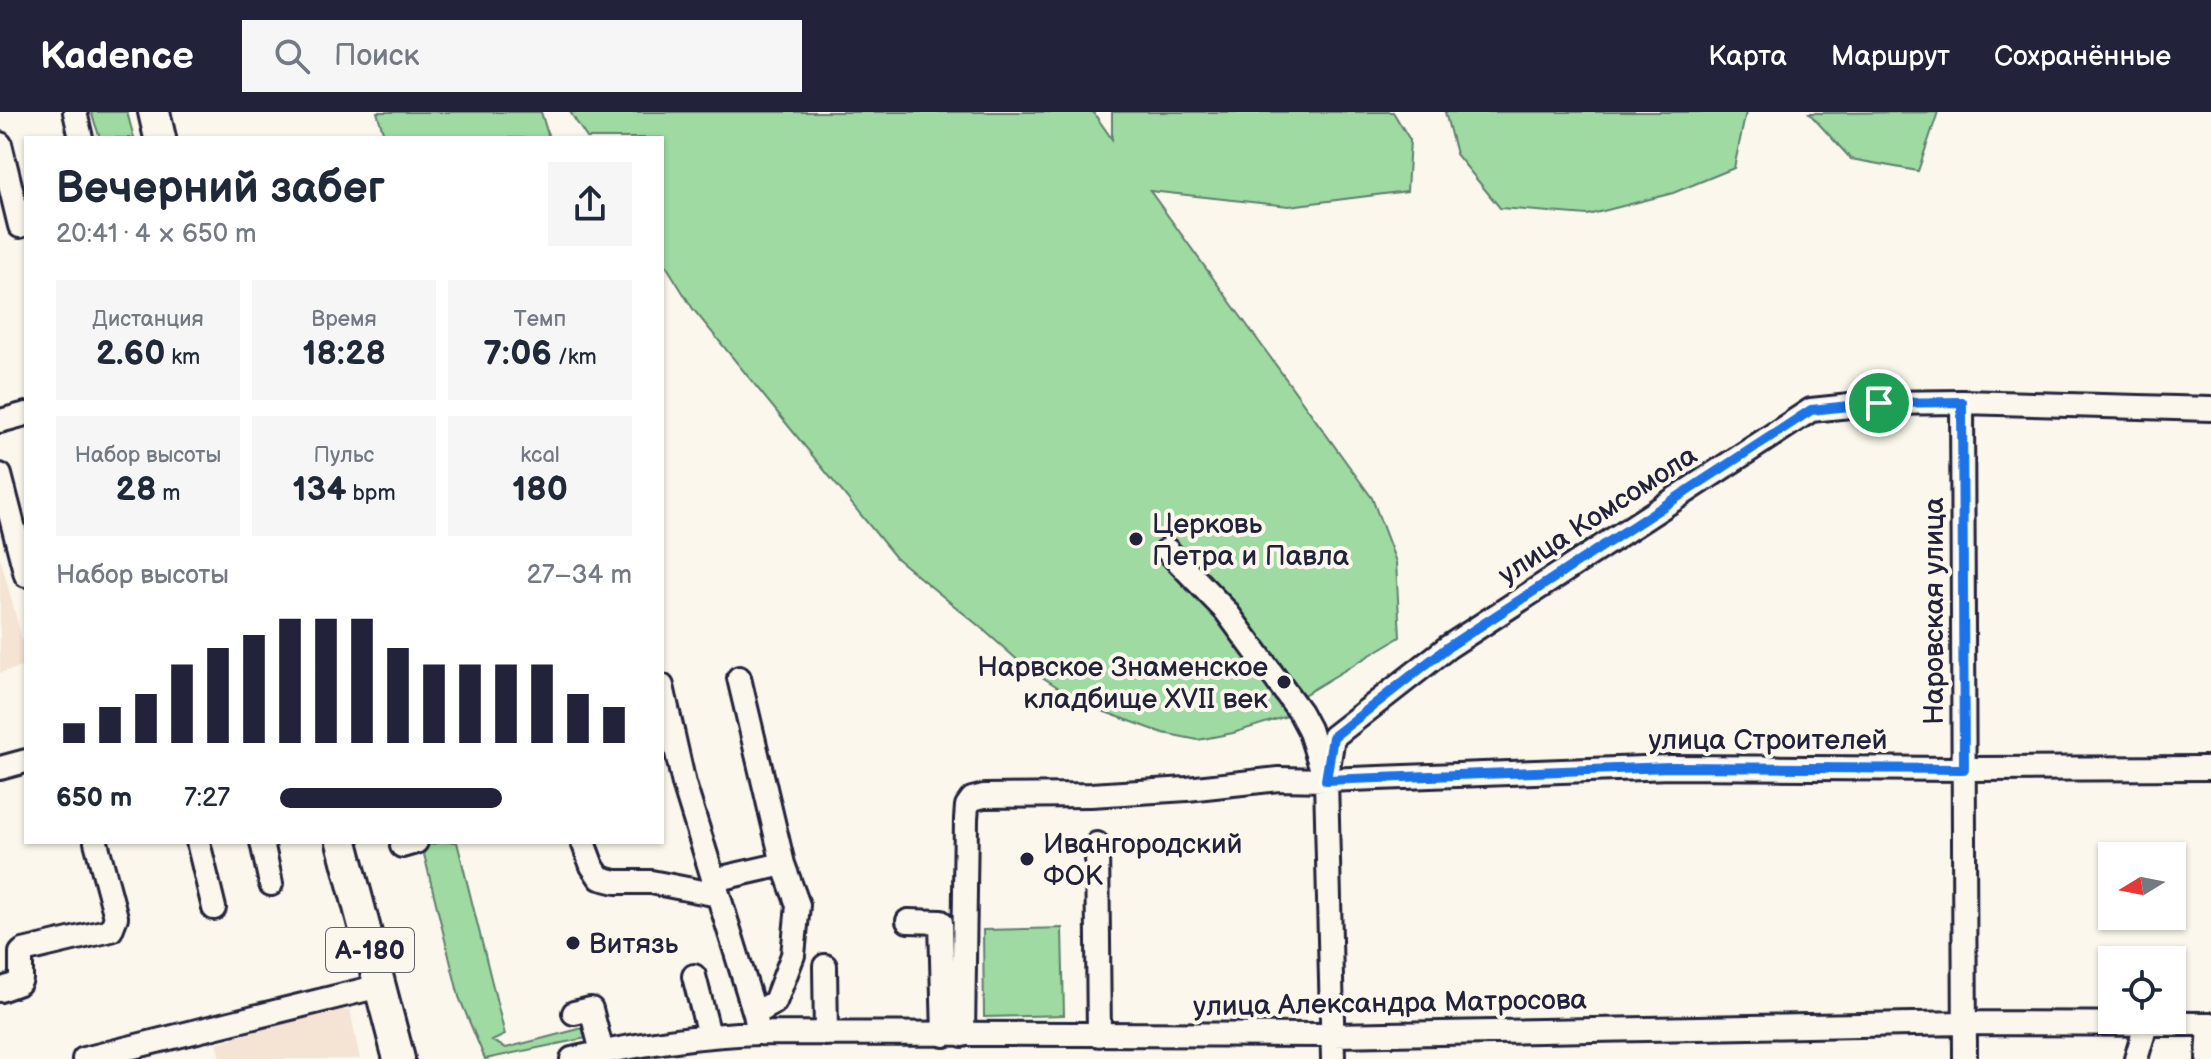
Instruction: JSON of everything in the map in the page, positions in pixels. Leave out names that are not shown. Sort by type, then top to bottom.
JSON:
[{"type":"highway","points":[[154,112],[160,136]]},
{"type":"highway","name":"А-180","points":[[343,844],[399,1059]]},
{"type":"street","points":[[75,112],[81,136]]},
{"type":"street","points":[[0,144],[15,227]]},
{"type":"street","name":"улица Комсомола","points":[[1326,780],[1333,737],[1448,647],[1811,410],[1879,403],[1962,402],[2211,409]]},
{"type":"street","name":"Наровская улица","points":[[1962,402],[1965,1059]]},
{"type":"street","points":[[0,421],[24,415]]},
{"type":"street","points":[[0,475],[24,567]]},
{"type":"street","points":[[1167,550],[1226,611],[1300,712],[1326,780],[1333,1059]]},
{"type":"street","points":[[739,678],[783,864],[798,905],[793,955],[775,1002],[757,1023]]},
{"type":"street","points":[[664,695],[684,784],[757,1023]]},
{"type":"street","points":[[0,768],[24,762]]},
{"type":"street","name":"улица Строителей","points":[[954,1035],[967,806],[972,799],[984,796],[1091,795],[1279,779],[1326,780],[1670,767],[2211,768]]},
{"type":"street","points":[[0,990],[19,983],[23,951],[111,930],[116,917],[97,844]]},
{"type":"street","points":[[198,844],[214,908]]},
{"type":"street","points":[[262,844],[271,884]]},
{"type":"street","points":[[584,844],[600,878],[616,882],[716,888],[783,864]]},
{"type":"street","points":[[1097,844],[1099,1035]]},
{"type":"street","points":[[908,921],[941,922],[954,1035]]},
{"type":"street","points":[[825,966],[826,1034]]},
{"type":"street","points":[[694,976],[709,1035]]},
{"type":"street","points":[[84,1059],[120,1055],[380,986]]},
{"type":"street","points":[[574,1013],[591,1009],[602,1052]]},
{"type":"street","name":"улица Александра Матросова","points":[[572,1059],[709,1035],[757,1023],[826,1034],[954,1035],[1333,1035],[1965,1023],[2098,1024]]},
{"type":"street","name":"улица Александра Матросова","points":[[2186,1024],[2210,1024]]},
{"type":"street","points":[[2208,1059],[2210,1024]]},
{"type":"street","points":[[2136,1059],[2143,1034]]},
{"type":"shaded area","points":[[0,557],[24,647],[24,667],[0,673]]},
{"type":"shaded area","points":[[343,1007],[345,1011],[350,1010],[360,1059],[220,1059],[216,1043]]},
{"type":"green space","points":[[91,112],[127,112],[133,136],[99,136]]},
{"type":"green space","points":[[377,112],[541,112],[548,136],[384,136]]},
{"type":"green space","points":[[570,112],[1093,112],[1112,139],[1112,112],[1393,112],[1410,140],[1407,191],[1289,206],[1150,191],[1372,498],[1396,562],[1400,637],[1305,694],[1290,698],[1300,712],[1233,733],[1198,740],[1163,733],[1105,712],[1065,692],[1021,663],[896,558],[693,309],[664,262],[664,136],[586,136]]},
{"type":"green space","points":[[1445,112],[1746,112],[1734,168],[1673,193],[1588,215],[1500,208],[1456,154]]},
{"type":"green space","points":[[1938,112],[1918,171],[1851,159],[1809,113]]},
{"type":"green space","points":[[457,844],[505,1035],[492,1041],[506,1048],[583,1028],[586,1038],[485,1059],[459,997],[422,846]]},
{"type":"green space","points":[[1062,928],[1064,1015],[984,1017],[983,930]]},
{"type":"place","name":"Церковь Петра и Павла","points":[[1136,539]]},
{"type":"place","name":"Нарвское Знаменское кладбище XVII век","points":[[1284,682]]},
{"type":"place","name":"Ивангородский ФОК","points":[[1027,859]]},
{"type":"place","name":"Витязь","points":[[573,943]]},
{"type":"route","points":[[1962,402],[1964,769],[1670,767],[1326,780],[1333,737],[1448,647],[1811,410],[1879,403],[1962,402]]}]
